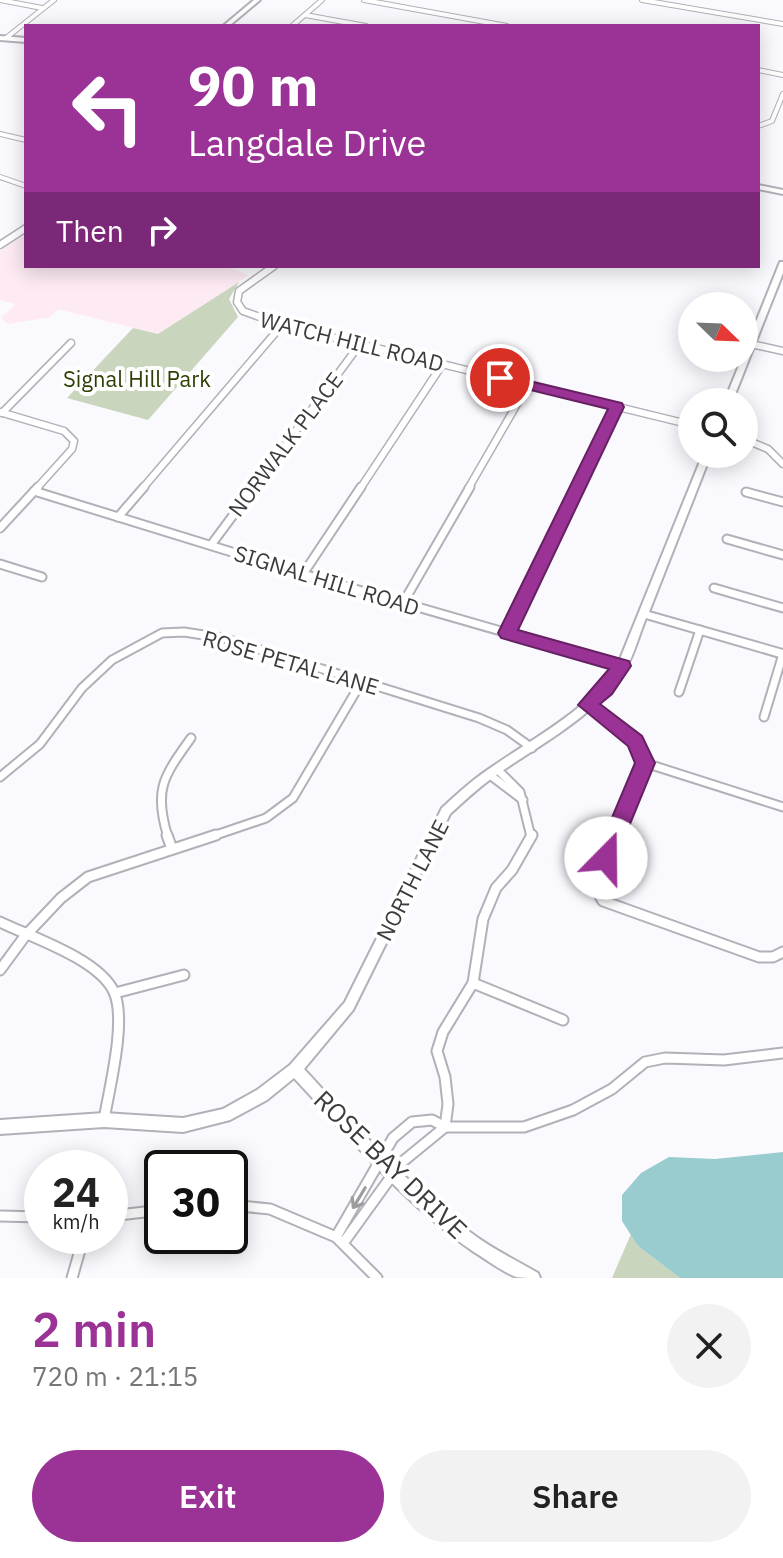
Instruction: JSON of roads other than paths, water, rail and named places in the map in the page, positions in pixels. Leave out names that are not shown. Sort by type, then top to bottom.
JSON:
[{"type":"street","points":[[0,0],[42,8]]},
{"type":"street","points":[[3,38],[54,0]]},
{"type":"street","points":[[228,24],[257,0]]},
{"type":"street","points":[[294,24],[322,0]]},
{"type":"street","points":[[364,0],[496,24]]},
{"type":"street","points":[[642,0],[783,24]]},
{"type":"street","points":[[649,10],[656,1]]},
{"type":"street","points":[[305,15],[355,24]]},
{"type":"street","points":[[3,38],[24,40]]},
{"type":"street","points":[[760,70],[783,75]]},
{"type":"street","points":[[760,125],[772,121],[783,94]]},
{"type":"street","points":[[0,134],[24,140]]},
{"type":"street","points":[[2,180],[24,186]]},
{"type":"street","points":[[760,187],[783,192]]},
{"type":"street","points":[[0,245],[24,229]]},
{"type":"street","points":[[758,326],[783,264]]},
{"type":"street","name":"WATCH HILL ROAD","points":[[271,268],[239,291],[237,302],[243,311],[255,317],[678,422]]},
{"type":"street","points":[[118,517],[282,325]]},
{"type":"street","points":[[0,528],[72,449],[74,441],[64,431],[1,413],[71,343]]},
{"type":"street","name":"NORWALK PLACE","points":[[211,545],[360,344]]},
{"type":"street","points":[[758,346],[783,351]]},
{"type":"street","points":[[303,574],[442,365]]},
{"type":"street","points":[[403,603],[528,385]]},
{"type":"street","points":[[507,633],[617,407]]},
{"type":"street","points":[[758,445],[768,449],[783,464]]},
{"type":"street","name":"NORTH LANE","points":[[0,1127],[104,1120],[183,1125],[225,1115],[262,1095],[295,1069],[349,1006],[446,811],[465,791],[532,748],[587,705],[605,689],[622,666],[701,468]]},
{"type":"street","name":"SIGNAL HILL ROAD","points":[[34,491],[303,574],[622,666]]},
{"type":"street","points":[[746,492],[783,502]]},
{"type":"street","points":[[727,539],[783,555]]},
{"type":"street","points":[[0,564],[42,577]]},
{"type":"street","points":[[714,588],[783,608]]},
{"type":"street","points":[[643,614],[783,654],[764,717]]},
{"type":"street","points":[[679,692],[700,630]]},
{"type":"street","name":"ROSE PETAL LANE","points":[[0,777],[40,744],[82,688],[112,660],[162,633],[184,632],[223,638],[362,681],[479,718],[507,730],[532,748]]},
{"type":"street","points":[[0,970],[25,936],[61,898],[88,877],[266,818],[293,798],[362,681]]},
{"type":"street","points":[[587,705],[636,741],[645,763],[596,882],[596,892],[603,901],[759,957],[773,957],[783,952]]},
{"type":"street","points":[[172,849],[156,802],[159,786],[191,738]]},
{"type":"street","points":[[645,763],[783,807]]},
{"type":"street","points":[[445,1127],[448,1104],[445,1077],[437,1051],[443,1032],[473,983],[483,919],[496,888],[512,870],[532,834],[524,801],[494,772]]},
{"type":"street","points":[[0,922],[98,973],[115,993],[116,1030],[104,1120]]},
{"type":"street","points":[[115,993],[184,975]]},
{"type":"street","points":[[473,983],[563,1020]]},
{"type":"street","points":[[340,1240],[380,1159],[393,1138],[412,1122],[432,1120],[445,1127],[524,1127],[573,1110],[612,1089],[645,1062],[665,1058],[724,1060],[783,1053]]},
{"type":"street","name":"ROSE BAY DRIVE","points":[[295,1069],[438,1216],[481,1250],[533,1278]]},
{"type":"street","points":[[340,1240],[422,1140],[445,1127]]},
{"type":"street","points":[[248,1207],[270,1209],[340,1240],[377,1278]]},
{"type":"street","points":[[0,1216],[24,1217]]},
{"type":"street","points":[[72,1278],[79,1254]]},
{"type":"water","points":[[783,1152],[783,1278],[680,1278],[638,1246],[622,1221],[622,1195],[641,1173],[669,1157],[715,1159]]},
{"type":"park label","name":"Signal Hill Park","points":[[137,378]]}]
